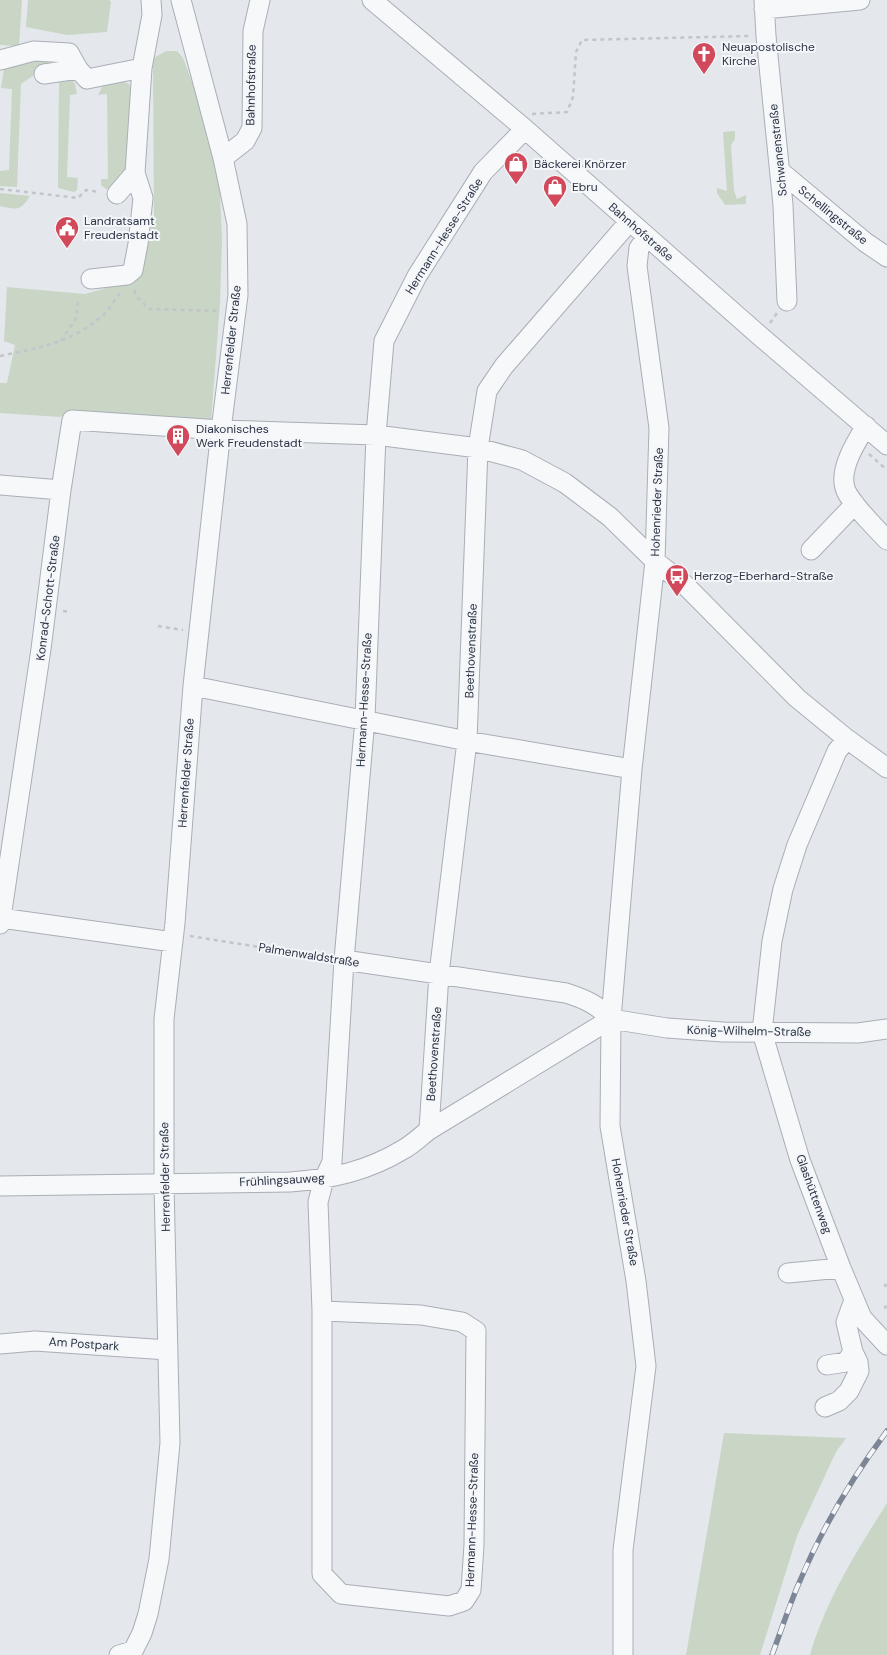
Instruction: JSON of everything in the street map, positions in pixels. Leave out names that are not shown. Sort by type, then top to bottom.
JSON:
[{"type":"street","points":[[91,279],[127,275],[133,270],[143,198],[135,173],[142,68],[152,15],[151,0]]},
{"type":"street","name":"Herrenfelder Straße","points":[[119,1655],[133,1651],[142,1632],[148,1614],[160,1559],[170,1443],[164,1184],[164,1019],[173,942],[193,686],[238,295],[237,224],[223,158],[181,0]]},
{"type":"street","name":"Bahnhofstraße","points":[[223,158],[245,141],[252,128],[253,31],[260,0]]},
{"type":"street","name":"Bahnhofstraße","points":[[372,0],[523,128],[887,445]]},
{"type":"street","points":[[764,5],[860,0]]},
{"type":"street","name":"Schwanenstraße","points":[[764,5],[780,172],[786,301]]},
{"type":"street","points":[[0,60],[34,50],[69,53],[78,69],[87,79],[142,68]]},
{"type":"street","points":[[44,74],[78,69]]},
{"type":"street","name":"Hermann-Hesse-Straße","points":[[322,1311],[421,1315],[462,1322],[476,1331],[474,1545],[471,1590],[464,1601],[449,1606],[341,1594],[322,1574],[322,1311],[318,1202],[324,1179],[332,1162],[344,960],[365,720],[376,434],[384,341],[417,276],[483,172],[523,128]]},
{"type":"street","name":"Schellingstraße","points":[[780,172],[887,258]]},
{"type":"street","points":[[117,194],[135,173]]},
{"type":"street","name":"Beethovenstraße","points":[[429,1130],[439,974],[467,741],[478,448],[487,391],[504,366],[630,222]]},
{"type":"street","name":"Hohenrieder Straße","points":[[623,1655],[623,1550],[646,1366],[636,1281],[610,1126],[611,1019],[632,769],[655,561],[659,428],[637,266],[639,248],[647,237]]},
{"type":"street","name":"Konrad-Schott-Straße","points":[[0,920],[42,649],[61,490],[72,420],[221,430]]},
{"type":"street","points":[[866,426],[853,447],[843,475],[845,489],[855,504],[887,540]]},
{"type":"street","points":[[221,430],[376,434],[478,448],[522,460],[565,483],[610,517],[655,561],[684,584],[797,698],[847,739],[887,768]]},
{"type":"street","points":[[0,485],[61,490]]},
{"type":"street","points":[[811,550],[855,504]]},
{"type":"street","points":[[193,686],[467,741],[632,769]]},
{"type":"street","points":[[762,1032],[772,941],[783,889],[804,828],[837,751],[847,739]]},
{"type":"street","points":[[0,920],[173,942]]},
{"type":"street","name":"Palmenwaldstraße","points":[[344,960],[566,992],[591,1001],[611,1019]]},
{"type":"street","name":"König-Wilhelm-Straße","points":[[611,1019],[667,1028],[723,1032],[858,1033],[887,1029]]},
{"type":"street","name":"Frühlingsauweg","points":[[0,1186],[290,1182],[324,1179],[370,1166],[406,1149],[429,1130],[611,1019]]},
{"type":"street","name":"Glashüttenweg","points":[[762,1032],[800,1160],[841,1268],[862,1318],[887,1345]]},
{"type":"street","points":[[788,1273],[841,1268]]},
{"type":"street","points":[[825,1407],[838,1401],[850,1391],[859,1371],[846,1322],[854,1300]]},
{"type":"street","name":"Am Postpark","points":[[0,1344],[35,1341],[168,1350]]},
{"type":"street","points":[[827,1365],[846,1362],[853,1352]]},
{"type":"path","points":[[523,128],[533,113],[555,114],[567,112],[574,96],[576,52],[582,40],[766,36]]},
{"type":"path","points":[[0,189],[78,198],[86,190]]},
{"type":"path","points":[[127,275],[138,298],[150,309],[236,312]]},
{"type":"path","points":[[0,356],[50,346],[75,334],[103,316],[120,292],[127,275]]},
{"type":"path","points":[[760,336],[786,301]]},
{"type":"path","points":[[61,341],[76,318],[78,302]]},
{"type":"path","points":[[158,626],[199,633]]},
{"type":"path","name":"Palmenwaldstraße","points":[[173,942],[190,936],[344,960]]},
{"type":"path","points":[[887,1285],[885,1285],[887,1289]]},
{"type":"path","points":[[887,1306],[885,1307],[887,1311]]},
{"type":"green space","points":[[0,0],[22,0],[19,46],[0,45]]},
{"type":"green space","points":[[28,0],[109,0],[111,2],[107,32],[67,35],[26,27]]},
{"type":"green space","points":[[166,51],[177,51],[183,58],[194,87],[213,155],[220,191],[222,240],[220,303],[211,422],[69,410],[60,417],[0,413],[0,383],[7,383],[15,345],[4,341],[7,287],[85,294],[117,285],[143,270],[145,251],[154,215],[153,65],[154,58]]},
{"type":"green space","points":[[18,58],[67,60],[60,68],[34,75],[21,84],[17,187],[0,186],[0,171],[9,170],[12,89],[1,88],[5,62]]},
{"type":"green space","points":[[60,79],[72,79],[77,94],[70,95],[67,177],[78,178],[77,190],[74,192],[58,188]]},
{"type":"green space","points":[[122,81],[129,84],[132,91],[133,152],[125,171],[112,189],[106,189],[101,185],[101,179],[108,179],[107,94],[98,95],[103,85]]},
{"type":"green space","points":[[735,131],[735,139],[731,145],[734,191],[737,199],[746,195],[746,204],[725,205],[717,193],[717,188],[727,191],[723,132]]},
{"type":"green space","points":[[0,193],[30,196],[21,207],[10,208],[0,206]]},
{"type":"green space","points":[[724,1433],[846,1438],[836,1452],[797,1536],[760,1655],[686,1655]]},
{"type":"green space","points":[[887,1503],[887,1655],[810,1655],[833,1595]]},
{"type":"railway","points":[[772,1655],[795,1592],[828,1523],[850,1485],[887,1431]]},
{"type":"place","name":"Neuapostolische Kirche","points":[[704,75]]},
{"type":"place","name":"Bäckerei Knörzer","points":[[516,185]]},
{"type":"place","name":"Ebru","points":[[555,208]]},
{"type":"place","name":"Landratsamt Freudenstadt","points":[[67,249]]},
{"type":"place","name":"Diakonisches Werk Freudenstadt","points":[[178,457]]},
{"type":"place","name":"Herzog-Eberhard-Straße","points":[[677,597]]}]
